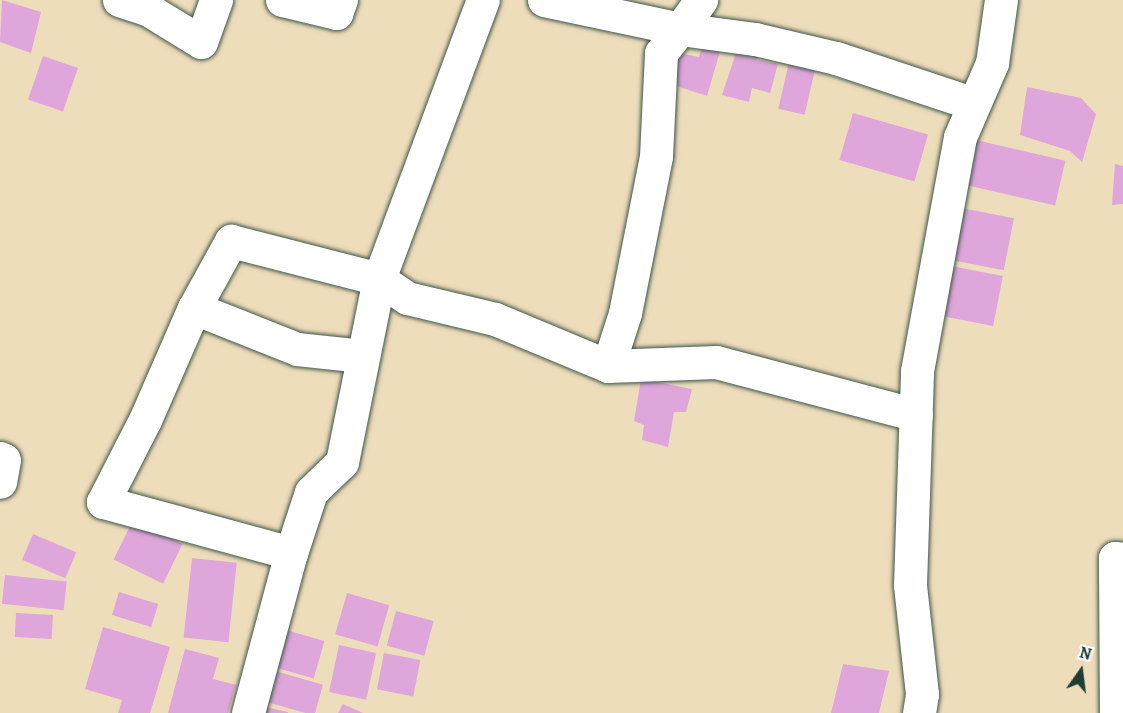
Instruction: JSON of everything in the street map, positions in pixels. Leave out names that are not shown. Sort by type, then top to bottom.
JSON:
[{"type":"street","points":[[119,0],[147,9],[201,42],[216,0]]},
{"type":"street","points":[[282,0],[336,13],[341,0]]},
{"type":"street","points":[[248,713],[291,553],[311,492],[342,462],[379,279],[483,0]]},
{"type":"street","points":[[544,0],[680,29],[756,39],[836,58],[974,104]]},
{"type":"street","points":[[608,366],[625,313],[656,156],[661,53],[701,0]]},
{"type":"street","points":[[919,713],[922,693],[910,585],[917,371],[958,149],[992,63],[1001,0]]},
{"type":"street","points":[[291,553],[103,502],[145,420],[194,308],[231,242],[379,279],[407,298],[495,319],[608,366],[716,362],[916,415]]},
{"type":"street","points":[[194,308],[297,349],[363,356]]},
{"type":"street","points":[[0,458],[4,460],[0,482]]},
{"type":"street","points":[[1116,713],[1115,558],[1123,559]]},
{"type":"building","points":[[2,0],[41,12],[31,53],[0,42]]},
{"type":"building","points":[[703,43],[721,48],[707,96],[667,83],[673,52],[699,57]]},
{"type":"building","points":[[739,44],[760,51],[757,60],[778,64],[770,93],[752,88],[749,102],[722,95]]},
{"type":"building","points":[[43,56],[78,68],[63,112],[28,99]]},
{"type":"building","points":[[790,58],[816,64],[805,115],[778,109]]},
{"type":"building","points":[[1027,87],[1081,98],[1096,114],[1082,162],[1070,151],[1020,135]]},
{"type":"building","points":[[853,113],[928,134],[914,182],[839,160]]},
{"type":"building","points":[[967,138],[1065,161],[1055,206],[957,183]]},
{"type":"building","points":[[1115,164],[1123,166],[1123,204],[1112,205]]},
{"type":"building","points":[[956,207],[1014,218],[1004,270],[946,259]]},
{"type":"building","points":[[941,264],[1003,276],[993,326],[931,314]]},
{"type":"building","points":[[641,379],[692,389],[686,412],[674,412],[668,447],[642,440],[644,425],[634,421]]},
{"type":"building","points":[[133,520],[182,544],[163,584],[114,560]]},
{"type":"building","points":[[33,534],[76,552],[65,578],[22,560]]},
{"type":"building","points":[[192,558],[237,563],[228,642],[184,638]]},
{"type":"building","points":[[5,575],[67,581],[64,610],[2,604]]},
{"type":"building","points":[[119,592],[158,604],[151,627],[112,615]]},
{"type":"building","points":[[347,593],[389,605],[377,646],[335,634]]},
{"type":"building","points":[[396,611],[434,621],[424,656],[387,646]]},
{"type":"building","points":[[16,613],[53,615],[52,639],[15,637]]},
{"type":"building","points":[[103,627],[170,647],[150,713],[118,713],[122,700],[85,689]]},
{"type":"building","points":[[286,630],[324,641],[314,679],[275,667]]},
{"type":"building","points":[[339,645],[376,653],[366,700],[329,692]]},
{"type":"building","points":[[185,649],[219,658],[213,679],[236,685],[228,713],[168,713]]},
{"type":"building","points":[[384,653],[420,660],[413,696],[377,689]]},
{"type":"building","points":[[843,664],[889,671],[879,713],[831,713]]},
{"type":"building","points":[[275,671],[323,685],[315,713],[305,713],[266,702]]},
{"type":"building","points":[[343,704],[363,713],[338,713]]},
{"type":"building","points":[[260,706],[288,712],[288,713],[258,713]]}]
